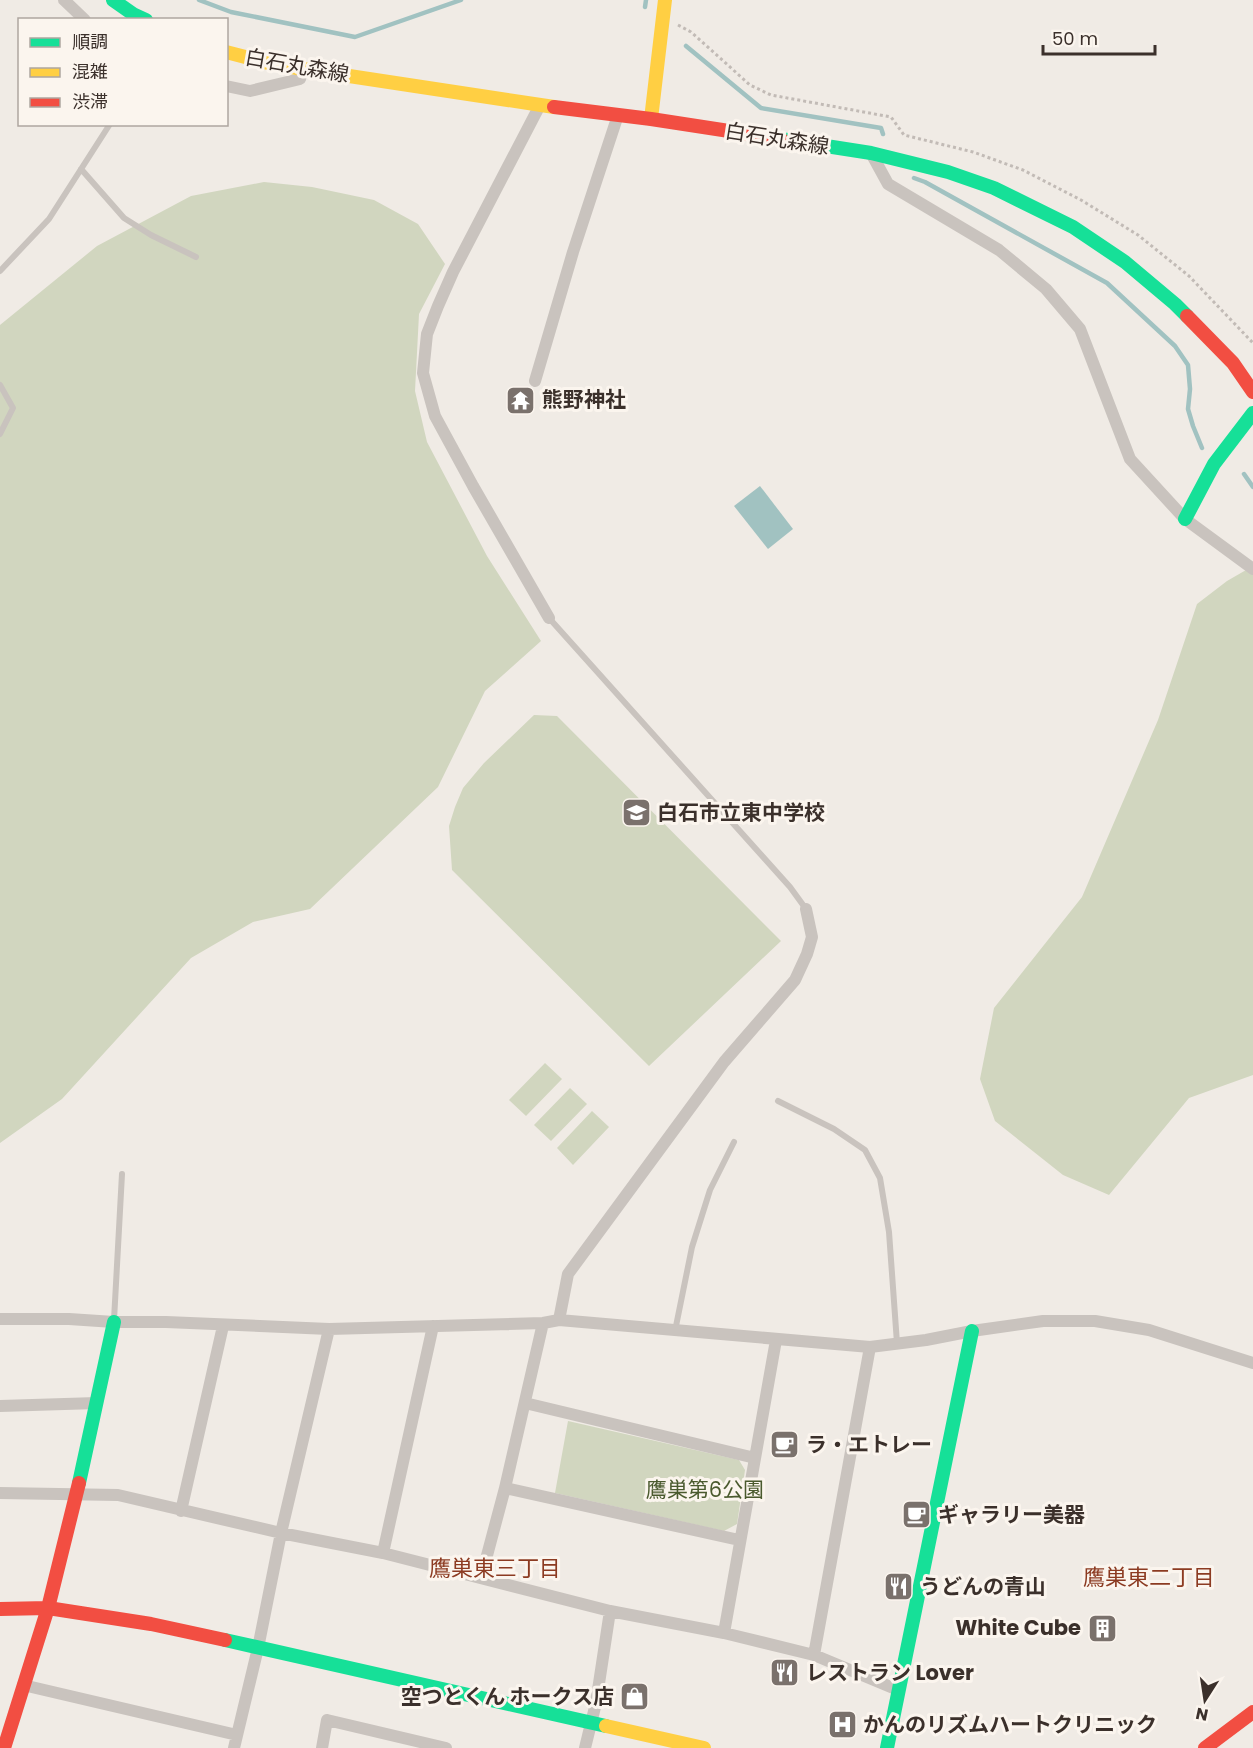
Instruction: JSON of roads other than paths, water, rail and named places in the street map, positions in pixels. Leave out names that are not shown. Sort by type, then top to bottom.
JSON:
[{"type":"street","points":[[64,0],[84,18]]},
{"type":"street","points":[[113,0],[142,18]]},
{"type":"street","points":[[651,119],[665,0]]},
{"type":"street","name":"白石丸森線","points":[[228,53],[303,69],[871,153],[948,172],[994,188],[1074,227],[1125,262],[1176,304],[1233,363],[1253,392]]},
{"type":"street","points":[[228,86],[250,91],[300,80],[303,69]]},
{"type":"street","points":[[540,105],[453,272],[438,306],[427,334],[423,373],[435,416],[549,618]]},
{"type":"street","points":[[535,381],[573,252],[618,115]]},
{"type":"street","points":[[871,153],[888,184],[999,250],[1046,289],[1080,329],[1130,459],[1185,519],[1253,569]]},
{"type":"street","points":[[1185,519],[1214,464],[1253,413]]},
{"type":"street","points":[[559,1320],[568,1274],[724,1062],[795,980],[812,937],[806,909]]},
{"type":"street","points":[[0,1319],[69,1319],[329,1329],[543,1323],[559,1320],[870,1347],[926,1341],[972,1331],[1043,1322],[1095,1322],[1149,1330],[1253,1363]]},
{"type":"street","points":[[4,1748],[48,1608],[77,1493],[114,1322]]},
{"type":"street","points":[[481,1578],[506,1488],[543,1323]]},
{"type":"street","points":[[181,1511],[223,1326]]},
{"type":"street","points":[[383,1553],[433,1326]]},
{"type":"street","points":[[234,1748],[329,1329]]},
{"type":"street","points":[[887,1748],[972,1331]]},
{"type":"street","points":[[724,1633],[776,1340]]},
{"type":"street","points":[[814,1655],[870,1347]]},
{"type":"street","points":[[0,1406],[97,1403]]},
{"type":"street","points":[[525,1403],[755,1458]]},
{"type":"street","points":[[506,1488],[740,1540]]},
{"type":"street","points":[[0,1493],[118,1495],[281,1533],[383,1553],[610,1611],[724,1633],[814,1655],[898,1690]]},
{"type":"street","points":[[0,1609],[48,1608],[151,1624],[704,1748]]},
{"type":"street","points":[[585,1748],[596,1703],[610,1611]]},
{"type":"street","points":[[23,1685],[237,1735]]},
{"type":"street","points":[[1205,1748],[1252,1716]]},
{"type":"street","points":[[322,1748],[327,1720],[446,1748]]},
{"type":"lane","points":[[0,271],[49,219],[109,126]]},
{"type":"lane","points":[[81,170],[124,218],[151,236],[196,257]]},
{"type":"lane","points":[[0,384],[13,408],[0,434]]},
{"type":"lane","points":[[549,618],[790,887],[806,909]]},
{"type":"lane","points":[[778,1101],[834,1129],[865,1150],[880,1178],[889,1232],[897,1344]]},
{"type":"lane","points":[[675,1331],[692,1247],[710,1190],[734,1142]]},
{"type":"lane","points":[[114,1322],[122,1174]]},
{"type":"water","points":[[760,486],[793,529],[768,549],[734,506]]},
{"type":"waterway","points":[[199,0],[231,12],[355,37],[461,0]]},
{"type":"waterway","points":[[645,7],[646,0]]},
{"type":"waterway","points":[[686,46],[761,108],[881,128],[883,134]]},
{"type":"waterway","points":[[914,178],[1107,283],[1175,346],[1188,365],[1190,389],[1188,409],[1202,448]]},
{"type":"waterway","points":[[1244,474],[1253,487]]},
{"type":"place","name":"熊野神社","points":[[521,400]]},
{"type":"place","name":"白石市立東中学校","points":[[636,813]]},
{"type":"place","name":"ラ・エトレー","points":[[785,1445]]},
{"type":"place","name":"ギャラリー美器","points":[[917,1515]]},
{"type":"place","name":"うどんの青山","points":[[899,1587]]},
{"type":"place","name":"White Cube","points":[[1102,1628]]},
{"type":"place","name":"レストラン Lover","points":[[785,1673]]},
{"type":"place","name":"空つとくん ホークス店","points":[[635,1697]]},
{"type":"place","name":"かんのリズムハートクリニック","points":[[842,1725]]},
{"type":"district","name":"鷹巣東三丁目","points":[[495,1568]]},
{"type":"district","name":"鷹巣東二丁目","points":[[1149,1577]]},
{"type":"park label","name":"鷹巣第6公園","points":[[705,1490]]}]
